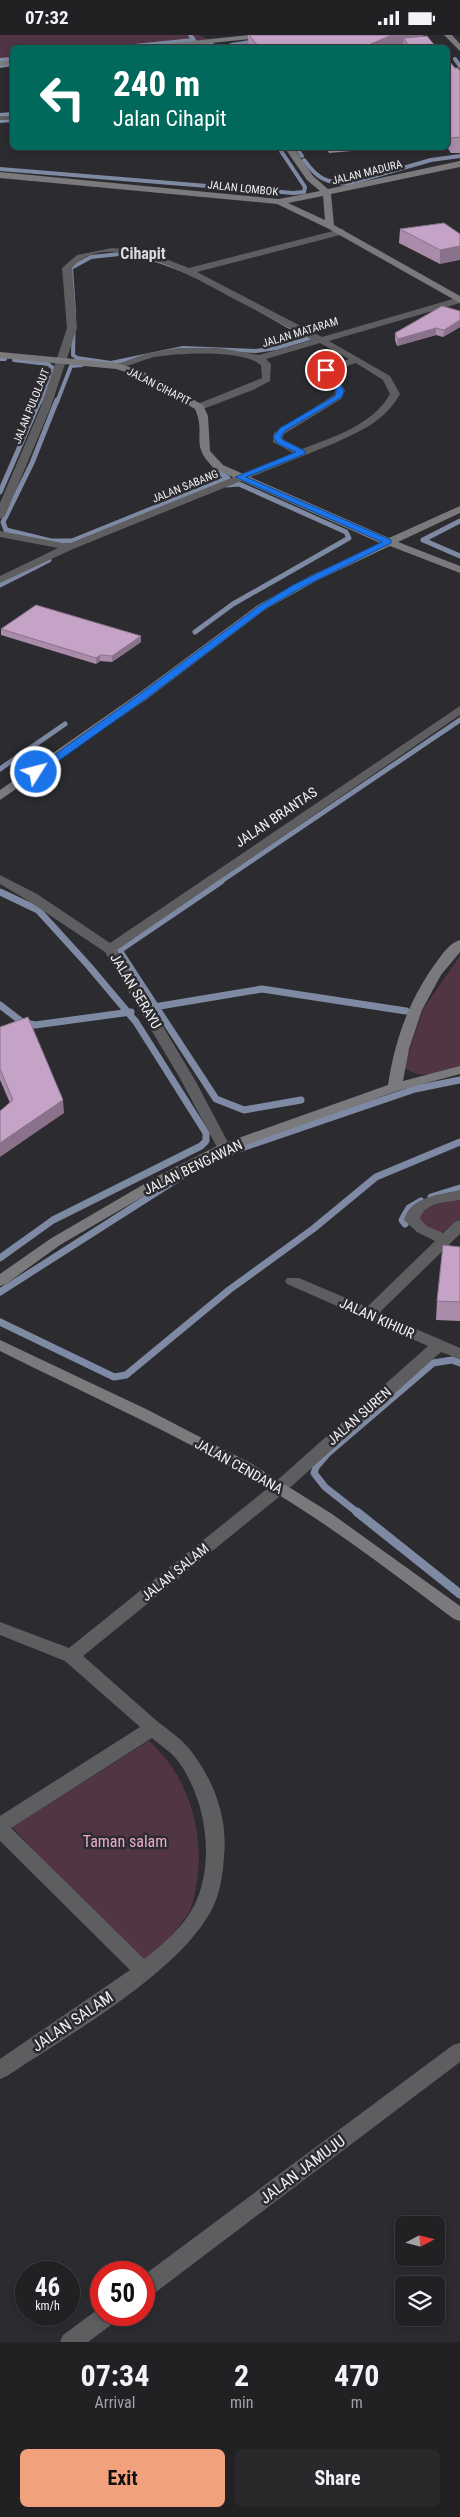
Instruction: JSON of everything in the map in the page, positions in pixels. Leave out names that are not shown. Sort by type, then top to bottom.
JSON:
[{"type":"street","points":[[206,35],[218,44]]},
{"type":"street","points":[[197,45],[218,44],[272,35]]},
{"type":"street","points":[[448,35],[460,49]]},
{"type":"street","points":[[290,150],[310,178],[327,193],[330,226]]},
{"type":"street","name":"JALAN MADURA","points":[[279,202],[327,193],[419,171],[460,164]]},
{"type":"street","name":"JALAN LOMBOK","points":[[0,175],[279,202],[330,226],[460,300]]},
{"type":"street","points":[[188,271],[341,232]]},
{"type":"street","name":"JALAN PULOLAUT","points":[[0,516],[63,361],[72,328],[67,268],[74,259],[94,253],[128,251],[148,255],[188,271]]},
{"type":"street","name":"JALAN SABANG","points":[[0,580],[68,547],[302,453],[367,423],[391,404],[395,394],[387,379],[358,360],[188,271]]},
{"type":"street","name":"JALAN MATARAM","points":[[117,366],[151,355],[179,351],[246,353],[259,358],[319,339],[460,300]]},
{"type":"street","name":"JALAN CIHAPIT","points":[[0,355],[117,366],[141,374],[198,407],[204,415],[203,449],[207,457],[219,467],[388,542],[460,570]]},
{"type":"street","points":[[198,407],[250,388],[267,379],[266,364],[259,358]]},
{"type":"street","points":[[302,453],[277,440],[278,433],[338,397],[340,391],[336,382],[328,378],[326,370],[358,360]]},
{"type":"street","points":[[0,797],[144,696],[262,607],[296,587],[460,509]]},
{"type":"street","points":[[0,534],[68,547]]},
{"type":"street","name":"JALAN BRANTAS","points":[[110,949],[460,710]]},
{"type":"street","name":"JALAN SERAYU","points":[[0,879],[32,897],[110,949],[184,1072],[224,1148]]},
{"type":"street","points":[[395,1087],[398,1063],[417,1005],[434,976],[460,945]]},
{"type":"street","name":"JALAN BENGAWAN","points":[[0,1281],[55,1242],[163,1179],[224,1148],[395,1087],[460,1070]]},
{"type":"street","points":[[454,1232],[416,1224],[412,1220],[413,1212],[418,1206],[460,1195]]},
{"type":"street","points":[[370,1314],[454,1232]]},
{"type":"street","name":"JALAN KIHIUR","points":[[293,1281],[460,1354]]},
{"type":"street","name":"JALAN CENDANA","points":[[0,1345],[181,1434],[279,1488],[338,1525],[460,1615]]},
{"type":"street","name":"JALAN SUREN","points":[[279,1488],[439,1345]]},
{"type":"street","name":"JALAN SALAM","points":[[70,1656],[279,1488]]},
{"type":"street","name":"JALAN SALAM","points":[[0,1628],[70,1656],[183,1754],[202,1781],[212,1812],[216,1841],[213,1873],[202,1908],[185,1933],[166,1953],[144,1971],[0,2070]]},
{"type":"street","points":[[0,1825],[153,1728]]},
{"type":"street","points":[[0,1829],[144,1971]]},
{"type":"street","name":"JALAN JAMUJU","points":[[155,2279],[460,2051]]},
{"type":"street","points":[[71,2342],[92,2326]]},
{"type":"green space","points":[[0,35],[199,35],[208,40],[158,45],[10,45],[10,61],[0,62]]},
{"type":"green space","points":[[460,956],[460,1066],[431,1074],[417,1074],[404,1067],[423,1009]]},
{"type":"green space","points":[[460,1198],[460,1219],[440,1234],[419,1220],[423,1209]]},
{"type":"green space","name":"Taman salam","points":[[149,1741],[177,1775],[187,1795],[194,1816],[198,1838],[199,1861],[197,1883],[191,1909],[164,1948],[144,1968],[12,1827]]},
{"type":"building","points":[[249,35],[392,35],[368,45],[257,45]]},
{"type":"building","points":[[427,36],[434,45],[408,45],[404,38]]},
{"type":"building","points":[[450,62],[460,71],[460,137],[451,138]]},
{"type":"building","points":[[444,223],[460,234],[460,246],[440,250],[400,229]]},
{"type":"building","points":[[442,306],[460,311],[460,320],[444,330],[436,328],[398,339],[395,333]]},
{"type":"building","points":[[36,605],[141,636],[112,656],[100,655],[96,658],[1,629]]},
{"type":"building","points":[[28,1017],[63,1100],[0,1143],[0,1111],[13,1100],[0,1069],[0,1027]]},
{"type":"building","points":[[443,1245],[460,1247],[460,1302],[437,1301]]},
{"type":"waterway","points":[[144,45],[194,40],[190,35]]},
{"type":"waterway","points":[[231,45],[256,41]]},
{"type":"waterway","points":[[201,44],[209,43],[212,45]]},
{"type":"waterway","points":[[0,60],[10,59]]},
{"type":"waterway","points":[[455,59],[460,66]]},
{"type":"waterway","points":[[0,66],[10,64]]},
{"type":"waterway","points":[[0,115],[10,114]]},
{"type":"waterway","points":[[0,121],[10,120]]},
{"type":"waterway","points":[[298,150],[302,156]]},
{"type":"waterway","points":[[0,169],[293,193],[304,192],[305,187],[281,151]]},
{"type":"waterway","points":[[304,160],[322,178],[332,182],[347,184],[431,160],[460,156]]},
{"type":"waterway","points":[[129,253],[177,267],[200,277],[310,338],[276,348],[256,351],[183,348],[111,363],[77,358],[73,355],[74,312],[71,268],[91,257],[129,253]]},
{"type":"waterway","points":[[0,359],[5,359]]},
{"type":"waterway","points":[[14,360],[48,364],[54,369],[40,402]]},
{"type":"waterway","points":[[57,402],[71,366],[82,365]]},
{"type":"waterway","points":[[0,492],[40,400]]},
{"type":"waterway","points":[[57,400],[32,463],[3,522],[6,530],[51,541],[72,541],[228,478],[214,470]]},
{"type":"waterway","points":[[195,632],[233,604],[349,538],[346,532],[239,484],[227,485]]},
{"type":"waterway","points":[[460,521],[423,540],[460,556]]},
{"type":"waterway","points":[[0,585],[49,560]]},
{"type":"waterway","points":[[220,882],[460,720]]},
{"type":"waterway","points":[[0,769],[65,724]]},
{"type":"waterway","points":[[156,1007],[120,952],[122,948],[221,881]]},
{"type":"waterway","points":[[0,892],[38,910],[128,1012]]},
{"type":"waterway","points":[[156,1007],[262,989],[406,1011]]},
{"type":"waterway","points":[[0,1005],[22,1022],[35,1025],[128,1012]]},
{"type":"waterway","points":[[156,1007],[216,1099],[244,1110],[301,1100]]},
{"type":"waterway","points":[[0,1258],[53,1220],[201,1146],[206,1141],[206,1133],[136,1022],[128,1012]]},
{"type":"waterway","points":[[0,1292],[196,1167],[233,1151],[415,1089],[460,1080]]},
{"type":"waterway","points":[[0,1322],[114,1377],[126,1375],[229,1290],[313,1229],[376,1177],[460,1142]]},
{"type":"waterway","points":[[431,1197],[460,1188]]},
{"type":"waterway","points":[[405,1224],[402,1220],[409,1208],[421,1201]]},
{"type":"waterway","points":[[358,1513],[325,1487],[314,1473],[316,1467],[328,1453],[433,1363],[452,1360],[460,1363]]},
{"type":"waterway","points":[[357,1512],[460,1594]]},
{"type":"district","name":"Cihapit","points":[[143,253]]},
{"type":"route","points":[[36,772],[144,696],[262,607],[296,587],[388,542],[239,477],[302,453],[277,440],[278,433],[298,420],[315,413],[338,397],[340,391],[336,382],[328,378],[326,370]]}]
